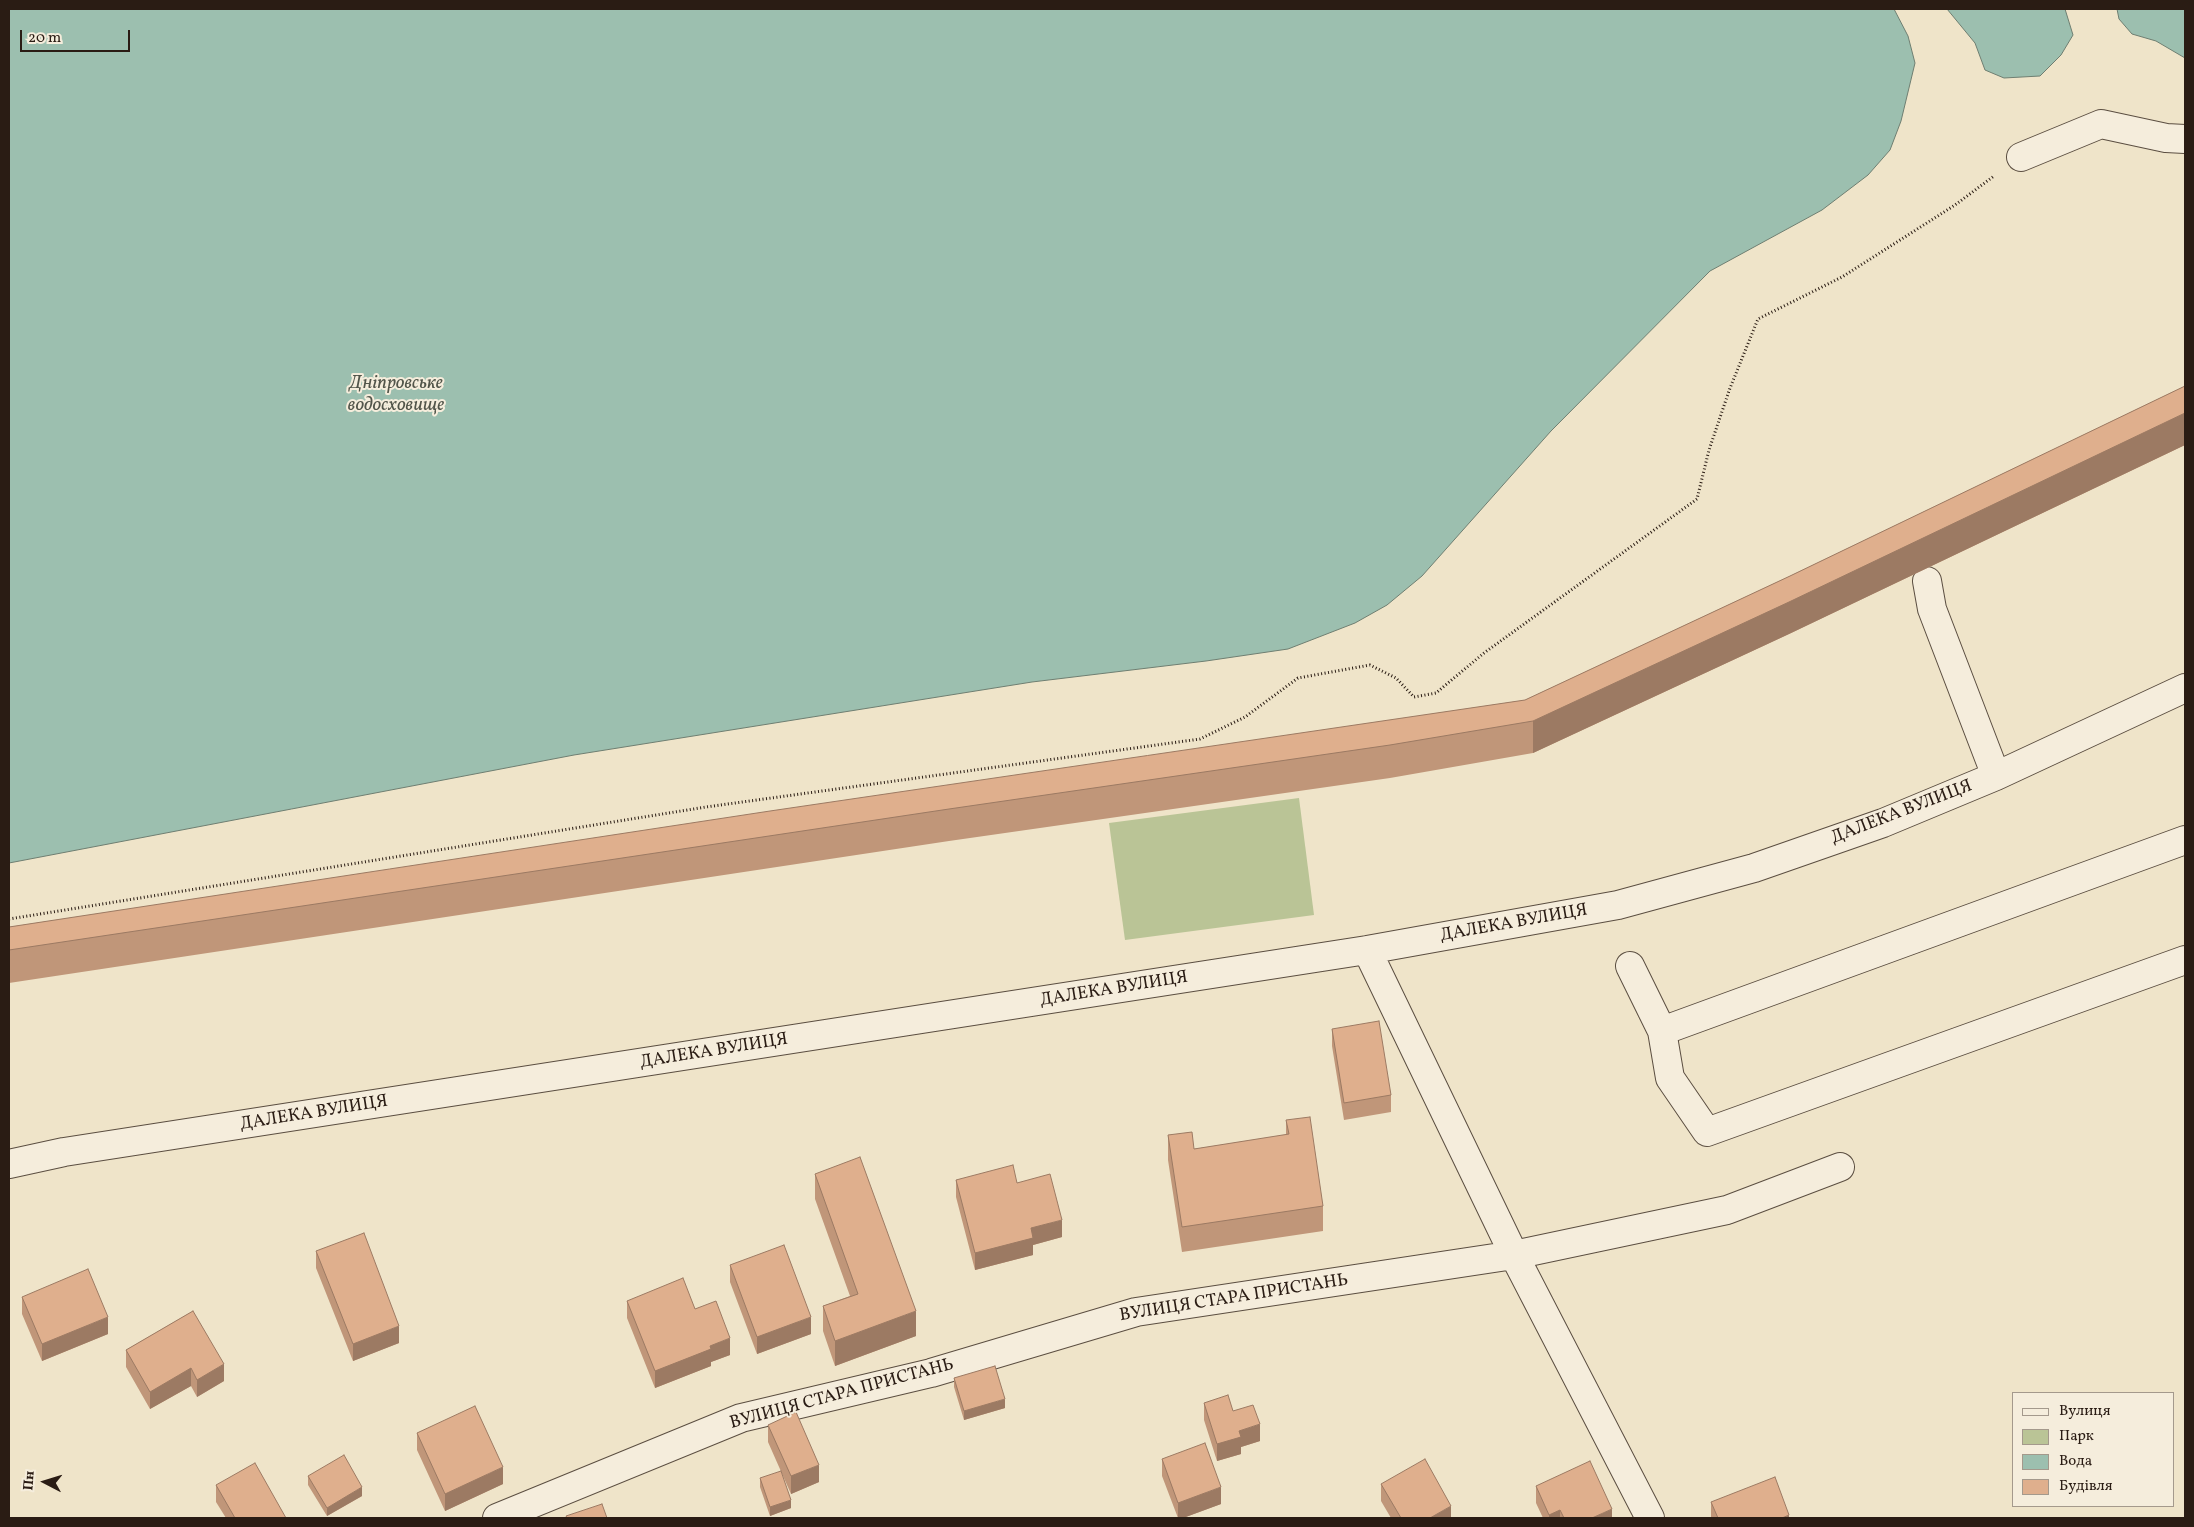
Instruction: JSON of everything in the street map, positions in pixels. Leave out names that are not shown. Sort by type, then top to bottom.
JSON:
[{"type":"street","points":[[2021,157],[2101,124],[2166,138],[2185,139]]},
{"type":"street","points":[[1927,581],[1932,609],[1996,776]]},
{"type":"street","name":"ДАЛЕКА ВУЛИЦЯ","points":[[9,1164],[64,1152],[1367,950],[1618,905],[1727,876],[1883,823],[2182,696]]},
{"type":"street","points":[[1662,1031],[2185,840]]},
{"type":"street","points":[[1367,950],[1514,1255],[1650,1518]]},
{"type":"street","points":[[1630,966],[1662,1031],[1670,1078],[1707,1132],[2185,960]]},
{"type":"street","name":"ВУЛИЦЯ СТАРА ПРИСТАНЬ","points":[[497,1518],[741,1418],[931,1373],[1136,1312],[1514,1255],[1727,1210],[1840,1167]]},
{"type":"path","points":[[9,919],[706,807],[1200,739],[1245,717],[1298,678],[1370,665],[1396,678],[1414,697],[1436,693],[1484,653],[1697,499],[1709,450],[1730,388],[1758,319],[1842,277],[1955,205],[2021,157]]},
{"type":"green space","points":[[1299,798],[1314,915],[1125,940],[1109,823]]},
{"type":"water","name":"Дніпровське водосховище","points":[[9,9],[1894,9],[1908,36],[1915,63],[1901,121],[1890,150],[1868,175],[1822,210],[1710,271],[1551,431],[1422,576],[1387,605],[1355,623],[1288,649],[1032,682],[574,755],[9,863]]},
{"type":"water","points":[[1947,9],[2065,9],[2073,35],[2061,55],[2040,76],[2004,78],[1985,70],[1975,43]]},
{"type":"water","points":[[2117,9],[2185,9],[2185,58],[2156,41],[2132,34],[2119,19]]},
{"type":"building","points":[[2185,386],[2185,413],[1789,602],[1533,721],[1390,745],[9,950],[9,927],[770,811],[1525,700],[1790,576]]},
{"type":"building","points":[[1379,1021],[1391,1095],[1344,1103],[1332,1029]]},
{"type":"building","points":[[1310,1117],[1323,1206],[1182,1227],[1168,1135],[1192,1132],[1194,1149],[1289,1134],[1286,1120]]},
{"type":"building","points":[[860,1157],[916,1311],[835,1341],[823,1306],[858,1294],[815,1174]]},
{"type":"building","points":[[1013,1165],[1017,1183],[1050,1174],[1062,1220],[1031,1228],[1033,1238],[975,1253],[956,1180]]},
{"type":"building","points":[[364,1233],[399,1326],[353,1344],[316,1251]]},
{"type":"building","points":[[784,1245],[811,1317],[757,1337],[730,1265]]},
{"type":"building","points":[[88,1269],[108,1317],[42,1344],[22,1297]]},
{"type":"building","points":[[683,1278],[695,1309],[716,1301],[730,1338],[710,1346],[711,1349],[655,1371],[627,1301]]},
{"type":"building","points":[[193,1311],[224,1364],[197,1380],[191,1368],[150,1392],[126,1350]]},
{"type":"building","points":[[995,1366],[1005,1399],[964,1411],[954,1378]]},
{"type":"building","points":[[1228,1395],[1233,1411],[1253,1405],[1260,1424],[1239,1431],[1241,1437],[1217,1444],[1204,1403]]},
{"type":"building","points":[[475,1406],[503,1467],[445,1494],[417,1433]]},
{"type":"building","points":[[796,1412],[819,1465],[791,1476],[768,1425]]},
{"type":"building","points":[[1205,1443],[1221,1487],[1178,1503],[1162,1459]]},
{"type":"building","points":[[344,1455],[362,1487],[327,1508],[308,1476]]},
{"type":"building","points":[[1425,1459],[1451,1506],[1430,1518],[1401,1518],[1381,1484]]},
{"type":"building","points":[[1590,1461],[1612,1509],[1592,1518],[1564,1518],[1560,1510],[1549,1515],[1536,1486]]},
{"type":"building","points":[[255,1463],[286,1518],[235,1518],[216,1485]]},
{"type":"building","points":[[781,1471],[791,1500],[770,1507],[760,1478]]},
{"type":"building","points":[[1775,1477],[1789,1515],[1782,1518],[1718,1518],[1711,1502]]},
{"type":"building","points":[[602,1504],[607,1518],[567,1518],[566,1516]]}]
